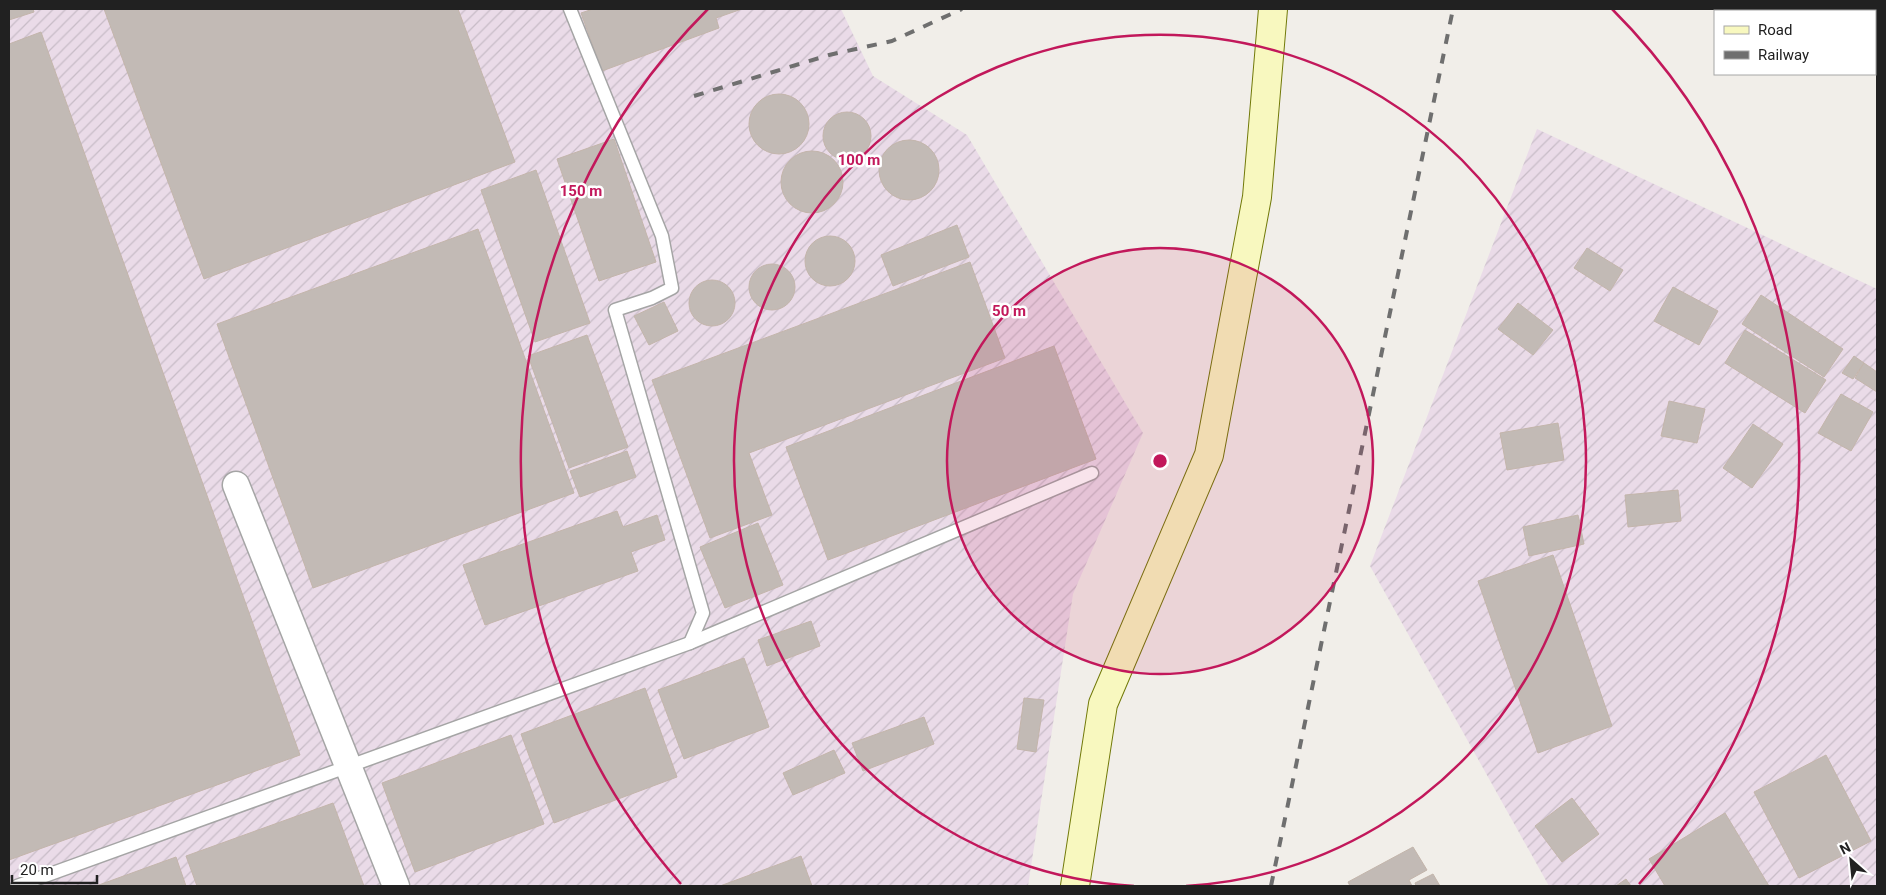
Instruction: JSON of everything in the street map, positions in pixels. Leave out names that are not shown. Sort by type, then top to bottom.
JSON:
[{"type":"street","points":[[1075,886],[1103,704],[1209,455],[1257,197],[1273,9]]},
{"type":"street","points":[[236,485],[396,886]]},
{"type":"lane","points":[[570,9],[662,236],[672,288],[652,298],[615,310],[703,613],[690,643]]},
{"type":"lane","points":[[17,886],[690,643],[1092,473]]},
{"type":"shaded area","points":[[9,9],[841,9],[873,76],[967,135],[1143,433],[1073,594],[1028,886],[9,886]]},
{"type":"shaded area","points":[[1537,129],[1877,289],[1877,886],[1549,886],[1370,566]]},
{"type":"building","points":[[9,9],[33,9],[34,12],[9,20]]},
{"type":"building","points":[[104,9],[458,9],[515,162],[204,279]]},
{"type":"building","points":[[593,9],[742,9],[716,18],[719,28],[602,71],[581,13]]},
{"type":"building","points":[[41,32],[300,755],[9,860],[9,44]]},
{"type":"building","points":[[779,94],[796,99],[804,107],[809,124],[804,141],[796,149],[779,154],[762,149],[754,141],[749,124],[754,107],[762,99]]},
{"type":"building","points":[[842,112],[852,112],[864,119],[871,131],[871,141],[864,153],[852,160],[842,160],[834,156],[827,149],[823,141],[823,131],[827,123],[834,116]]},
{"type":"building","points":[[614,139],[656,262],[599,281],[557,159]]},
{"type":"building","points":[[903,140],[915,140],[926,145],[934,153],[939,164],[937,182],[926,195],[915,200],[903,200],[892,195],[884,187],[879,176],[879,164],[884,153],[892,145]]},
{"type":"building","points":[[806,151],[818,151],[834,160],[841,170],[843,182],[841,194],[834,204],[818,213],[806,213],[795,208],[786,199],[781,188],[781,176],[786,165],[795,156]]},
{"type":"building","points":[[536,170],[590,323],[535,342],[481,190]]},
{"type":"building","points":[[957,225],[969,257],[893,286],[881,255]]},
{"type":"building","points":[[478,229],[574,493],[313,588],[217,324]]},
{"type":"building","points":[[830,236],[839,238],[850,247],[855,261],[853,270],[844,281],[830,286],[821,284],[810,275],[805,261],[807,252],[816,241]]},
{"type":"building","points":[[1587,248],[1623,270],[1610,291],[1574,268]]},
{"type":"building","points":[[970,262],[1005,358],[749,453],[772,515],[710,538],[652,380]]},
{"type":"building","points":[[777,264],[789,270],[794,278],[794,296],[789,304],[781,309],[767,310],[755,304],[750,296],[749,282],[755,270],[763,265]]},
{"type":"building","points":[[708,280],[716,280],[725,284],[731,290],[735,303],[731,316],[725,322],[716,326],[708,326],[699,322],[693,316],[689,307],[689,299],[693,290],[699,284]]},
{"type":"building","points":[[1673,287],[1718,311],[1699,345],[1654,321]]},
{"type":"building","points":[[1761,295],[1843,349],[1824,377],[1742,324]]},
{"type":"building","points":[[664,302],[678,331],[649,345],[634,316]]},
{"type":"building","points":[[1518,303],[1553,330],[1533,355],[1498,329]]},
{"type":"building","points":[[1745,330],[1826,380],[1805,413],[1725,363]]},
{"type":"building","points":[[587,335],[628,447],[569,468],[528,356]]},
{"type":"building","points":[[1054,346],[1096,459],[828,560],[786,447]]},
{"type":"building","points":[[1854,356],[1864,363],[1853,379],[1842,373]]},
{"type":"building","points":[[1864,363],[1877,372],[1877,392],[1855,378]]},
{"type":"building","points":[[1841,394],[1873,412],[1851,451],[1818,433]]},
{"type":"building","points":[[1669,401],[1705,409],[1697,443],[1661,436]]},
{"type":"building","points":[[1558,423],[1564,460],[1507,470],[1500,433]]},
{"type":"building","points":[[1753,424],[1783,444],[1752,488],[1723,468]]},
{"type":"building","points":[[627,451],[636,477],[580,497],[570,471]]},
{"type":"building","points":[[1678,490],[1681,521],[1628,527],[1625,495]]},
{"type":"building","points":[[617,511],[623,527],[657,515],[665,540],[631,552],[638,571],[485,625],[463,565]]},
{"type":"building","points":[[1578,515],[1584,544],[1529,556],[1523,527]]},
{"type":"building","points":[[758,523],[783,585],[725,608],[700,547]]},
{"type":"building","points":[[1553,555],[1612,726],[1538,753],[1478,581]]},
{"type":"building","points":[[811,621],[820,646],[767,666],[758,640]]},
{"type":"building","points":[[744,658],[769,727],[684,759],[658,690]]},
{"type":"building","points":[[645,688],[677,777],[554,823],[521,734]]},
{"type":"building","points":[[1024,698],[1044,700],[1036,752],[1017,749]]},
{"type":"building","points":[[924,717],[934,744],[863,771],[852,743]]},
{"type":"building","points":[[511,735],[544,824],[415,872],[382,783]]},
{"type":"building","points":[[834,750],[845,773],[793,795],[783,773]]},
{"type":"building","points":[[1826,755],[1871,841],[1799,878],[1754,792]]},
{"type":"building","points":[[1572,798],[1599,834],[1562,862],[1535,826]]},
{"type":"building","points":[[333,803],[364,886],[197,886],[186,856]]},
{"type":"building","points":[[1725,813],[1769,886],[1665,886],[1649,859]]},
{"type":"building","points":[[1413,847],[1427,870],[1409,880],[1412,886],[1350,886],[1348,882]]},
{"type":"building","points":[[801,856],[812,886],[720,886]]},
{"type":"building","points":[[176,857],[186,886],[96,886]]},
{"type":"building","points":[[1433,874],[1440,886],[1416,886],[1415,883]]},
{"type":"building","points":[[1626,879],[1631,886],[1616,886]]},
{"type":"railway","points":[[694,96],[829,55],[892,41],[962,9]]},
{"type":"railway","points":[[1271,886],[1453,9]]}]
